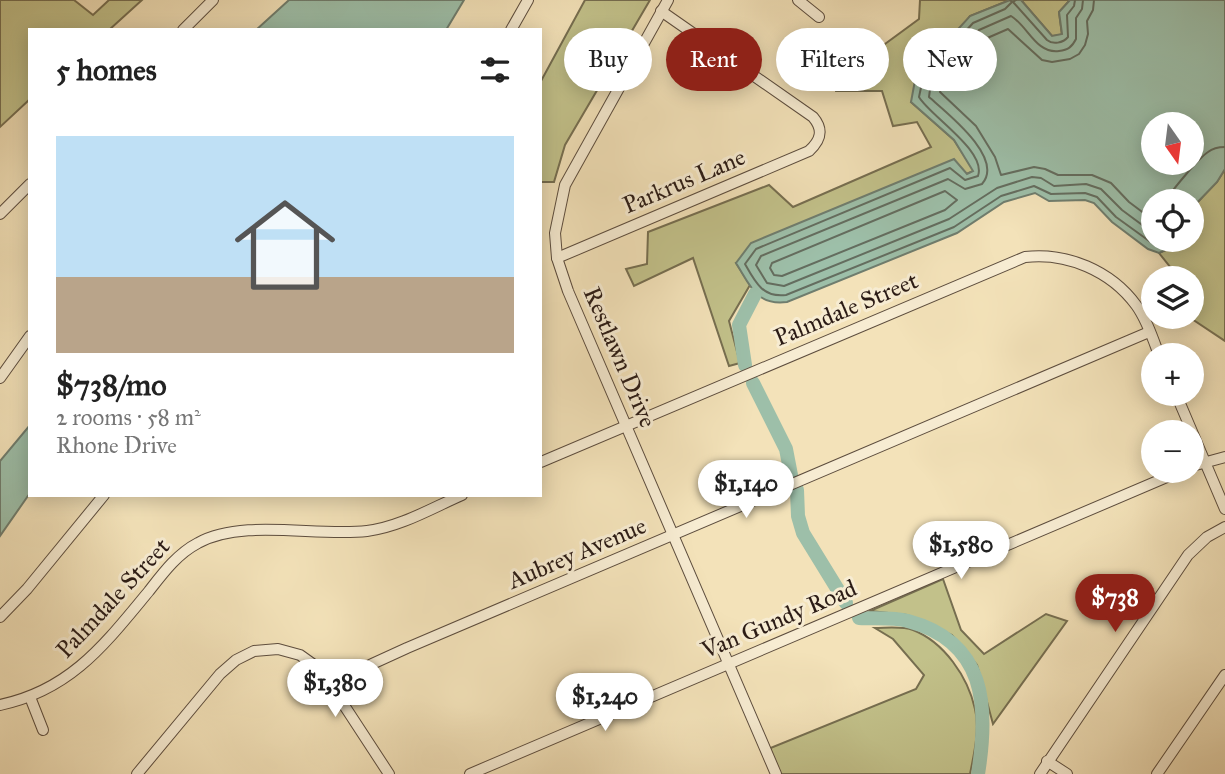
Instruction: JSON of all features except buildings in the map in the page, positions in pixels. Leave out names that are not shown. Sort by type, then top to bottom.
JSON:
[{"type":"street","points":[[185,28],[213,0]]},
{"type":"street","points":[[512,28],[528,0]]},
{"type":"street","name":"Restlawn Drive","points":[[668,0],[565,185],[555,233],[557,258],[568,291],[776,774]]},
{"type":"street","points":[[798,0],[820,17]]},
{"type":"street","name":"Parkrus Lane","points":[[557,258],[809,150],[817,144],[821,136],[818,123],[813,117],[661,11]]},
{"type":"street","points":[[0,214],[28,186]]},
{"type":"street","name":"Palmdale Street","points":[[542,461],[1025,257],[1060,257],[1095,271],[1129,297],[1141,312],[1154,343]]},
{"type":"street","name":"Aubrey Avenue","points":[[333,687],[372,664],[407,648],[1149,332]]},
{"type":"street","points":[[0,378],[28,339]]},
{"type":"street","points":[[1225,457],[1204,461],[1225,509]]},
{"type":"street","name":"Van Gundy Road","points":[[470,774],[1153,483]]},
{"type":"street","points":[[0,617],[27,589],[102,497]]},
{"type":"street","name":"Palmdale Street","points":[[0,705],[30,697],[59,683],[90,660],[178,556],[208,538],[246,531],[369,531],[390,526],[457,497]]},
{"type":"street","points":[[1040,774],[1188,555],[1207,537],[1225,527]]},
{"type":"street","points":[[137,774],[219,674],[245,654],[266,650],[289,652],[321,670],[389,774]]},
{"type":"street","points":[[1157,774],[1225,675]]},
{"type":"street","points":[[30,697],[43,730]]},
{"type":"street","points":[[1047,761],[1067,774]]},
{"type":"shaded area","points":[[0,0],[74,0],[93,15],[109,0],[142,0],[111,28],[28,28],[28,101],[0,127]]},
{"type":"shaded area","points":[[585,0],[650,0],[634,28],[570,28]]},
{"type":"shaded area","points":[[920,0],[1010,0],[970,16],[962,28],[907,28],[919,19]]},
{"type":"shaded area","points":[[1021,0],[1070,0],[1059,12],[1062,35],[1052,36]]},
{"type":"shaded area","points":[[903,31],[903,91],[919,91],[911,102],[954,140],[974,171],[736,263],[750,285],[729,321],[740,363],[729,366],[693,258],[634,286],[626,269],[647,264],[648,232],[769,185],[793,207],[931,147],[917,122],[893,126],[882,91],[889,91],[889,41]]},
{"type":"shaded area","points":[[564,39],[564,91],[597,91],[565,145],[554,182],[542,182],[542,79]]},
{"type":"shaded area","points":[[1225,169],[1225,341],[1204,327],[1204,266],[1169,266],[1159,253],[1204,252],[1204,196]]},
{"type":"shaded area","points":[[943,579],[961,630],[984,654],[1046,614],[1067,621],[993,724],[977,665],[952,635],[907,615],[870,611]]},
{"type":"shaded area","points":[[875,628],[913,630],[935,643],[953,662],[967,685],[976,717],[976,742],[970,774],[781,774],[768,749],[916,689],[924,675],[893,639]]},
{"type":"water","points":[[289,0],[464,0],[447,28],[258,28]]},
{"type":"water","points":[[1010,0],[1021,0],[1052,36],[1062,34],[1059,12],[1070,0],[1225,0],[1225,169],[1204,196],[1204,189],[1141,189],[1141,244],[1112,222],[1094,203],[1085,200],[1049,201],[1035,193],[1004,202],[957,233],[787,302],[768,301],[761,297],[750,286],[736,263],[751,243],[954,159],[967,174],[973,171],[954,140],[911,102],[913,91],[997,91],[997,28],[959,28],[970,16]]},
{"type":"water","points":[[28,427],[28,496],[0,536],[0,461]]},
{"type":"waterway","points":[[745,365],[739,325],[755,294]]},
{"type":"waterway","points":[[753,383],[786,449],[791,475]]},
{"type":"waterway","points":[[797,490],[798,516],[803,533],[846,603]]},
{"type":"waterway","points":[[859,618],[908,621],[934,631],[953,644],[967,661],[976,680],[981,701],[983,724],[978,774]]}]
